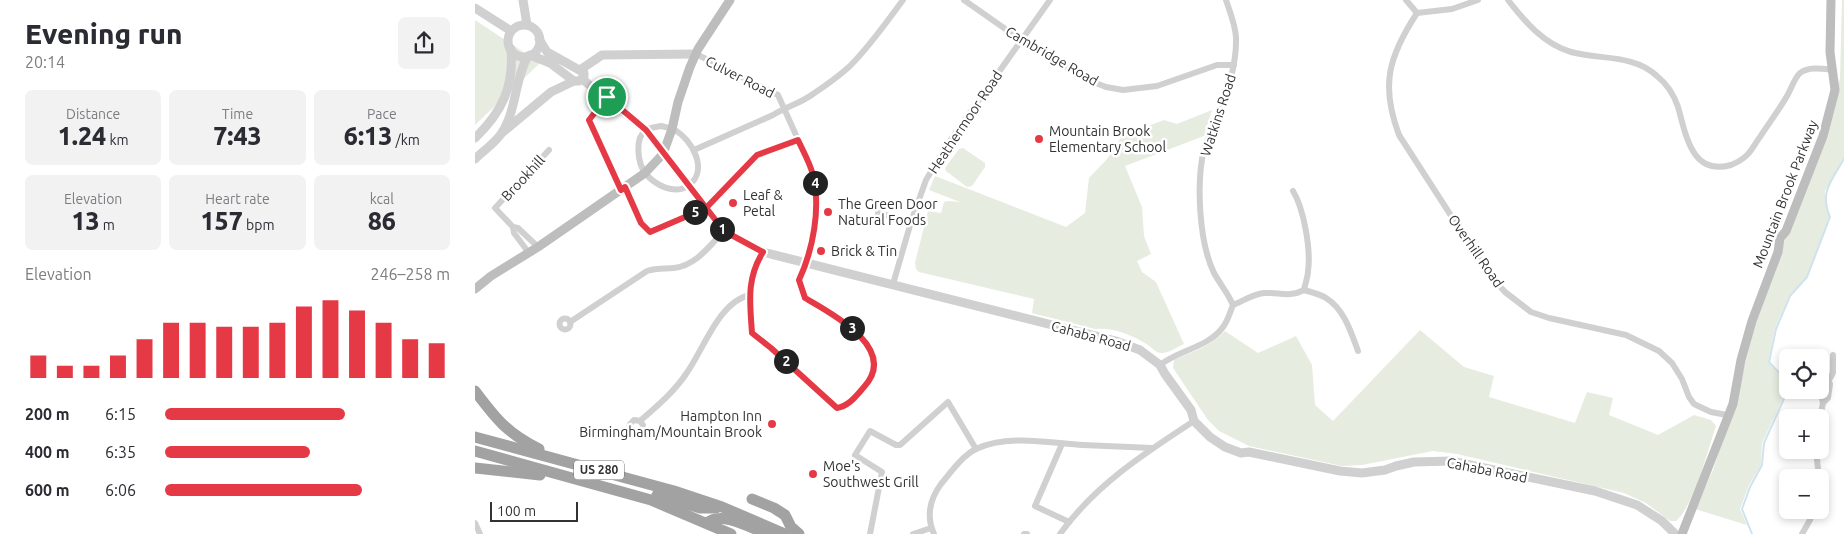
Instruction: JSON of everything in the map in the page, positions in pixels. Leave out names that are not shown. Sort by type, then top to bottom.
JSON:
[{"type":"highway","points":[[475,391],[496,419],[507,430],[520,439],[561,460]]},
{"type":"highway","name":"US 280","points":[[475,437],[674,491],[722,507],[785,534]]},
{"type":"highway","name":"US 280","points":[[475,451],[651,500],[731,534]]},
{"type":"highway","points":[[475,468],[504,470],[614,485],[701,508],[722,507]]},
{"type":"highway","points":[[752,499],[785,515],[791,526],[799,534]]},
{"type":"highway","points":[[707,523],[712,518],[722,517],[767,534]]},
{"type":"main road","points":[[475,289],[491,276],[538,247],[645,173],[663,154],[672,129],[678,102],[696,54],[730,0]]},
{"type":"main road","name":"Mountain Brook Parkway","points":[[1682,534],[1727,415],[1733,404],[1741,360],[1752,321],[1778,252],[1780,238],[1786,231],[1823,136],[1835,90],[1830,52],[1831,0]]},
{"type":"street","points":[[475,138],[486,128],[505,97],[511,76],[511,49],[508,39],[511,31],[520,26],[527,25],[523,0]]},
{"type":"street","points":[[694,150],[773,116],[785,107],[813,94],[849,67],[873,40],[903,0]]},
{"type":"street","name":"Cambridge Road","points":[[964,0],[1021,40],[1088,80],[1106,86],[1123,90],[1157,86],[1217,65],[1234,65]]},
{"type":"street","name":"Heathermoor Road","points":[[893,284],[911,222],[927,180],[947,145],[1050,0]]},
{"type":"street","name":"Watkins Road","points":[[1226,0],[1236,36],[1234,65],[1218,120],[1204,148],[1199,193],[1206,250],[1214,274],[1228,293],[1233,305]]},
{"type":"street","points":[[1406,0],[1417,13],[1452,9],[1478,0]]},
{"type":"street","points":[[1509,0],[1522,19],[1541,36],[1559,47],[1572,52],[1635,63],[1652,70],[1671,92],[1690,150],[1701,160],[1713,166],[1732,164],[1747,156],[1783,103],[1800,73],[1812,68],[1833,70]]},
{"type":"street","points":[[475,8],[511,31]]},
{"type":"street","name":"Overhill Road","points":[[1417,13],[1395,52],[1389,74],[1389,99],[1392,116],[1399,135],[1488,273],[1505,292],[1531,312],[1549,318],[1627,335],[1659,351],[1672,363],[1694,404],[1711,412],[1727,415]]},
{"type":"street","name":"Cahaba Road","points":[[527,25],[534,29],[547,52],[607,97],[646,130],[724,231],[763,252],[893,284],[959,303],[1116,341],[1140,350],[1164,362],[1165,374],[1191,410],[1194,421],[1210,437],[1225,447],[1241,453],[1249,452],[1339,471],[1362,472],[1385,470],[1414,462],[1451,461],[1595,491],[1637,504],[1662,521],[1675,534]]},
{"type":"street","points":[[501,134],[513,104],[522,67],[529,56],[537,50],[539,39]]},
{"type":"street","name":"Cahaba Road","points":[[511,49],[516,55],[529,56],[550,63],[579,76]]},
{"type":"street","name":"Culver Road","points":[[579,76],[602,55],[696,54],[778,94],[813,173],[817,199],[807,263],[799,280],[805,298],[854,329],[871,352],[875,370],[869,382],[846,406],[837,408],[752,333],[750,295]]},
{"type":"street","points":[[475,159],[501,134],[551,92],[579,76]]},
{"type":"street","points":[[607,97],[589,120],[623,188],[646,229],[650,232],[706,208],[757,155],[798,140]]},
{"type":"street","points":[[661,126],[672,129],[686,140],[694,150],[698,168],[695,179],[688,186],[671,190],[660,185],[645,173],[641,164],[638,146],[640,137],[646,130],[661,126]]},
{"type":"street","name":"Brookhill","points":[[538,247],[518,228],[513,227],[495,208],[549,150]]},
{"type":"street","points":[[1293,191],[1299,200],[1307,246],[1309,271],[1304,290]]},
{"type":"street","points":[[878,213],[911,222]]},
{"type":"street","name":"Brookhill","points":[[513,227],[514,233],[529,253]]},
{"type":"street","points":[[570,322],[647,271],[659,268],[675,268],[694,262],[724,231]]},
{"type":"street","points":[[640,421],[667,396],[686,374],[709,334],[726,311],[741,297],[750,295],[751,279],[763,252]]},
{"type":"street","points":[[1164,362],[1209,339],[1224,326],[1233,305],[1257,294],[1294,295],[1304,290],[1324,296],[1334,303],[1347,322],[1358,351]]},
{"type":"street","points":[[1822,409],[1823,403],[1821,394],[1833,373],[1833,355]]},
{"type":"street","points":[[870,534],[882,472],[855,455],[870,431],[896,445],[900,445],[948,402],[976,449]]},
{"type":"street","points":[[1060,534],[1093,494],[1152,448],[1194,421]]},
{"type":"street","points":[[913,534],[932,531],[929,511],[934,493],[956,465],[976,449],[1001,442],[1025,441],[1152,448]]},
{"type":"street","points":[[1062,444],[1035,506],[1069,522]]},
{"type":"street","points":[[1802,534],[1810,519]]},
{"type":"street","points":[[1662,521],[1667,534]]},
{"type":"street","points":[[475,523],[480,534]]},
{"type":"shaded area","points":[[1842,0],[1844,0],[1844,159],[1825,191],[1826,207],[1830,217],[1807,277],[1789,296],[1775,328],[1768,362],[1779,374],[1779,399],[1783,399],[1762,443],[1761,465],[1749,485],[1740,509],[1747,525],[1695,509],[1713,470],[1735,403],[1757,317],[1785,239],[1826,136],[1840,78]]},
{"type":"shaded area","points":[[475,20],[540,63],[475,125]]},
{"type":"shaded area","points":[[1212,110],[1204,136],[1125,166],[1142,207],[1144,236],[1151,254],[1137,261],[1142,272],[1156,282],[1184,344],[1165,353],[1160,353],[1142,341],[1122,332],[1095,329],[1032,313],[1034,299],[919,272],[916,269],[915,263],[928,211],[941,213],[944,202],[960,202],[929,190],[935,176],[1066,227],[1085,213],[1089,178],[1107,159],[1122,136],[1164,120],[1177,124]]},
{"type":"shaded area","points":[[963,148],[985,163],[985,167],[972,186],[967,187],[946,171],[945,168],[959,149]]},
{"type":"shaded area","points":[[1420,330],[1464,367],[1494,376],[1489,397],[1575,423],[1587,392],[1613,398],[1609,415],[1658,435],[1694,415],[1711,420],[1716,426],[1705,462],[1683,514],[1676,521],[1670,521],[1646,503],[1624,493],[1457,454],[1433,451],[1362,465],[1342,466],[1249,446],[1219,431],[1208,420],[1173,368],[1174,360],[1207,345],[1225,331],[1258,353],[1296,336],[1312,365],[1315,405],[1333,421]]},
{"type":"waterway","points":[[1779,373],[1769,362],[1776,329],[1790,296],[1807,277],[1830,217],[1826,193],[1831,180],[1844,159]]},
{"type":"waterway","points":[[1752,534],[1742,509],[1750,487],[1762,465],[1764,443],[1784,399]]},
{"type":"place","name":"Mountain Brook Elementary School","points":[[1039,139]]},
{"type":"place","name":"Leaf & Petal","points":[[733,203]]},
{"type":"place","name":"The Green Door Natural Foods","points":[[828,212]]},
{"type":"place","name":"Brick & Tin","points":[[821,251]]},
{"type":"place","name":"Hampton Inn Birmingham/Mountain Brook","points":[[772,424]]},
{"type":"place","name":"Moe's Southwest Grill","points":[[813,474]]},
{"type":"route","points":[[607,97],[589,120],[621,190],[625,187],[641,223],[650,232],[706,208],[757,155],[798,140],[813,173],[817,199],[807,263],[799,280],[805,298],[854,329],[871,352],[874,360],[875,370],[869,382],[846,406],[837,408],[752,333],[751,279],[763,252],[724,231],[706,208],[688,186],[663,154],[646,130],[607,97]]}]
